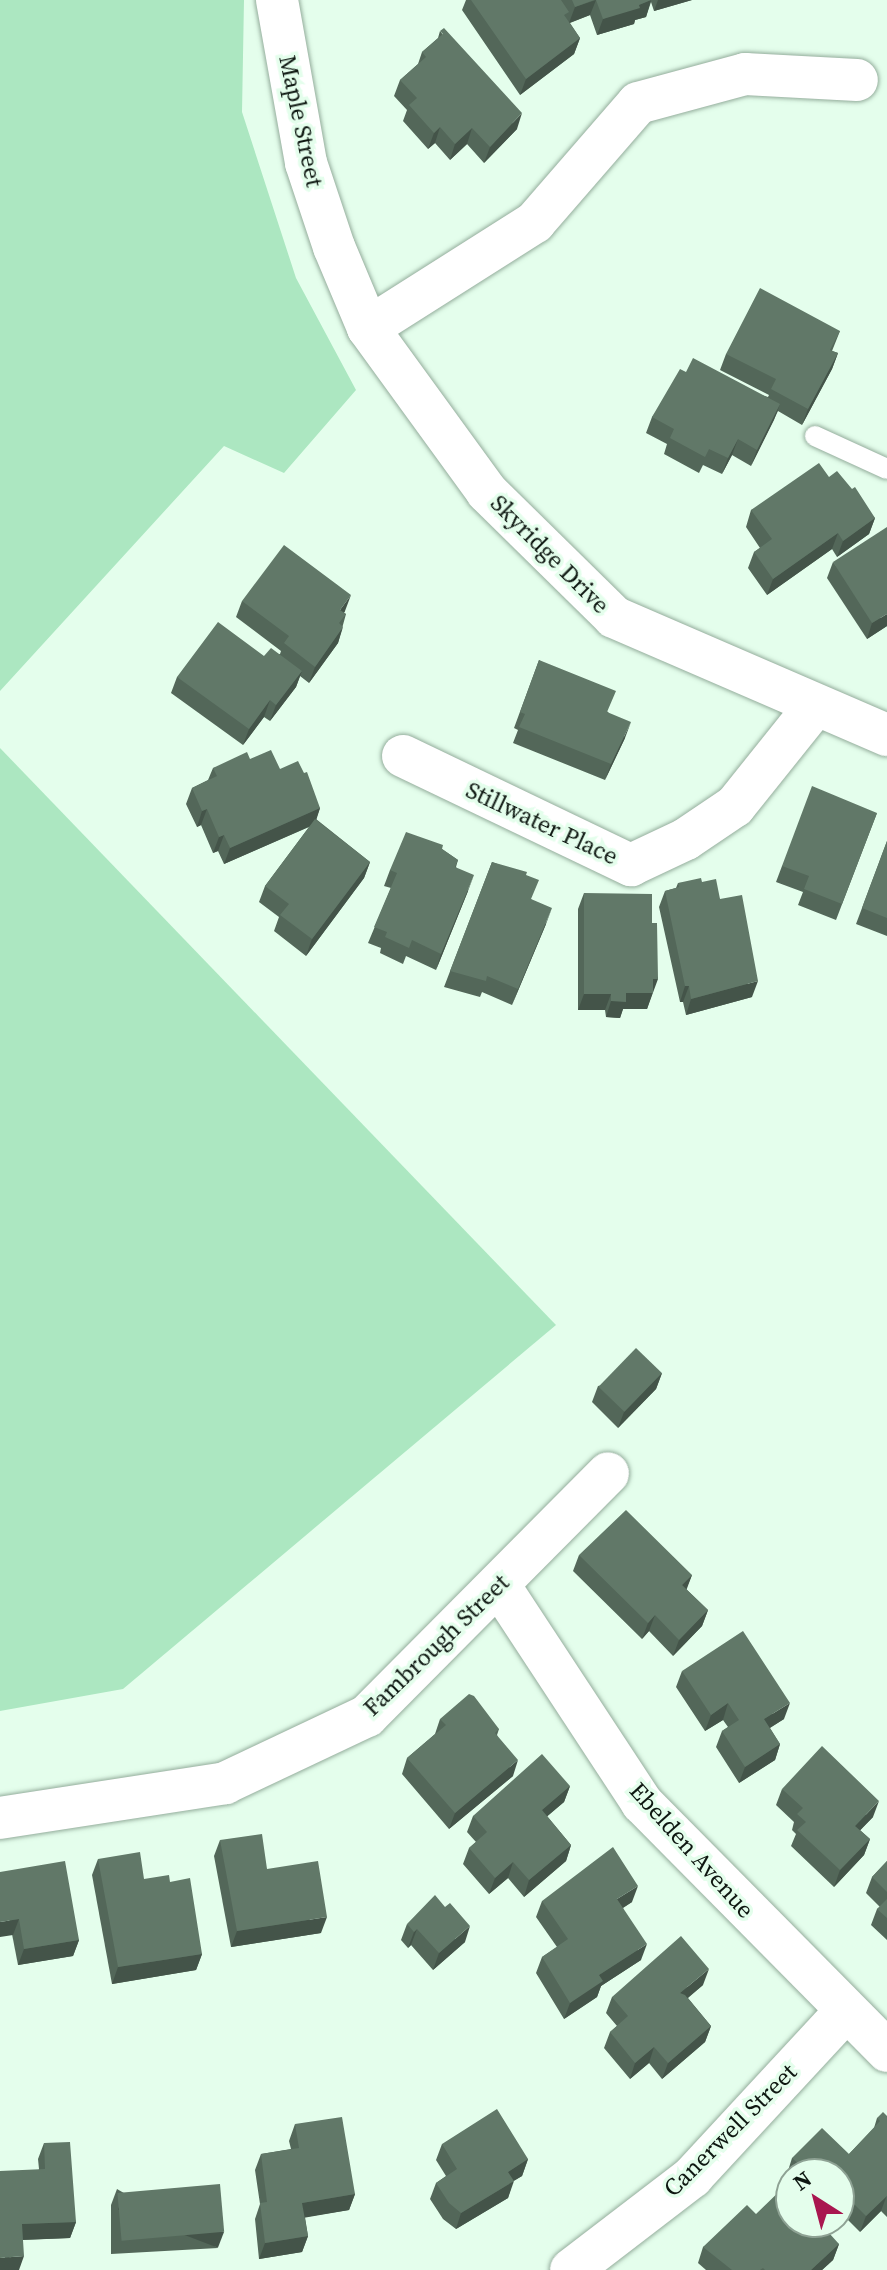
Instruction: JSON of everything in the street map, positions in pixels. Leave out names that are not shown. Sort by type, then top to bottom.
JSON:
[{"type":"street","name":"Maple Street","points":[[277,0],[306,163],[334,247],[368,328]]},
{"type":"street","points":[[368,328],[535,222],[638,103],[745,74],[857,80]]},
{"type":"street","name":"Skyridge Drive","points":[[368,328],[487,492],[614,617],[887,735]]},
{"type":"street","name":"Stillwater Place","points":[[403,756],[631,865],[686,839],[735,806],[815,706]]},
{"type":"street","name":"Fambrough Street","points":[[0,1818],[225,1783],[367,1716],[608,1473]]},
{"type":"street","name":"Ebelden Avenue","points":[[499,1585],[642,1803],[845,2012],[887,2051]]},
{"type":"street","name":"Canerwell Street","points":[[571,2270],[692,2177],[845,2012]]},
{"type":"lane","points":[[815,436],[887,469]]},
{"type":"green space","points":[[0,0],[244,0],[242,112],[296,278],[356,390],[284,473],[224,446],[0,691]]},
{"type":"green space","points":[[0,748],[556,1325],[123,1689],[0,1711]]},
{"type":"building","points":[[471,0],[561,0],[569,12],[564,15],[580,38],[526,79]]},
{"type":"building","points":[[572,0],[594,0],[575,7]]},
{"type":"building","points":[[596,0],[651,0],[639,5],[640,8],[603,19]]},
{"type":"building","points":[[444,28],[522,113],[490,147],[472,128],[455,144],[440,127],[434,133],[409,105],[417,98],[400,80],[426,57],[422,52],[443,34],[440,31]]},
{"type":"building","points":[[760,288],[840,331],[830,350],[838,353],[808,409],[771,389],[776,379],[726,354]]},
{"type":"building","points":[[693,358],[780,404],[757,450],[738,439],[728,458],[709,449],[705,457],[670,438],[674,429],[652,417],[680,369],[686,372]]},
{"type":"building","points":[[819,463],[829,477],[837,471],[852,489],[855,487],[875,518],[843,541],[838,533],[773,579],[754,552],[772,539],[751,510]]},
{"type":"building","points":[[887,527],[887,614],[872,623],[833,562]]},
{"type":"building","points":[[284,545],[351,595],[340,610],[346,614],[339,623],[343,627],[315,667],[284,643],[289,636],[242,601]]},
{"type":"building","points":[[218,622],[264,656],[271,648],[302,671],[276,705],[270,700],[249,729],[177,677]]},
{"type":"building","points":[[539,660],[616,691],[607,712],[631,722],[611,764],[519,727],[525,714],[520,712]]},
{"type":"building","points":[[271,750],[280,769],[298,761],[304,773],[307,772],[320,808],[230,848],[224,835],[219,837],[207,809],[202,811],[192,788],[217,776],[213,768],[247,752],[250,759]]},
{"type":"building","points":[[812,786],[877,813],[842,904],[804,889],[809,876],[782,866]]},
{"type":"building","points":[[315,819],[370,862],[312,939],[280,915],[289,904],[265,886]]},
{"type":"building","points":[[406,832],[443,845],[442,849],[458,860],[455,867],[474,875],[441,954],[412,940],[409,948],[385,937],[387,932],[374,927],[397,873],[390,870]]},
{"type":"building","points":[[887,841],[887,918],[862,908]]},
{"type":"building","points":[[492,862],[527,872],[526,875],[539,880],[531,899],[552,908],[518,989],[487,976],[486,981],[450,971]]},
{"type":"building","points":[[701,878],[702,882],[716,879],[720,899],[742,895],[758,981],[691,999],[689,986],[685,986],[665,891],[679,887],[678,883]]},
{"type":"building","points":[[584,893],[652,894],[652,923],[657,923],[658,979],[653,979],[653,993],[626,993],[626,1002],[611,1001],[611,994],[584,994]]},
{"type":"building","points":[[636,1348],[662,1373],[624,1412],[598,1387]]},
{"type":"building","points":[[626,1510],[692,1575],[682,1585],[708,1610],[679,1640],[655,1615],[648,1623],[579,1555]]},
{"type":"building","points":[[743,1631],[790,1703],[764,1719],[780,1744],[745,1767],[722,1731],[739,1720],[728,1703],[711,1715],[682,1671]]},
{"type":"building","points":[[469,1694],[474,1696],[499,1729],[495,1733],[518,1760],[455,1813],[407,1758],[446,1725],[440,1719]]},
{"type":"building","points":[[822,1746],[879,1801],[855,1826],[870,1839],[840,1870],[797,1830],[806,1822],[797,1814],[803,1808],[782,1789]]},
{"type":"building","points":[[542,1754],[570,1786],[542,1810],[571,1845],[529,1880],[513,1862],[495,1878],[469,1848],[487,1832],[473,1816]]},
{"type":"building","points":[[262,1834],[267,1869],[318,1861],[327,1917],[237,1931],[220,1840]]},
{"type":"building","points":[[613,1847],[638,1886],[617,1899],[647,1944],[599,1975],[603,1981],[570,2003],[542,1957],[568,1939],[542,1901]]},
{"type":"building","points":[[140,1852],[144,1879],[169,1875],[170,1882],[190,1878],[202,1954],[118,1967],[98,1859]]},
{"type":"building","points":[[65,1861],[79,1940],[24,1949],[19,1919],[0,1922],[0,1872]]},
{"type":"building","points":[[887,1861],[887,1892],[872,1877]]},
{"type":"building","points":[[435,1895],[445,1907],[450,1903],[470,1926],[439,1953],[417,1929],[414,1932],[407,1924]]},
{"type":"building","points":[[887,1899],[887,1918],[877,1909]]},
{"type":"building","points":[[681,1936],[709,1969],[680,1993],[711,2026],[668,2063],[654,2047],[635,2063],[610,2032],[628,2016],[612,1997]]},
{"type":"building","points":[[497,2109],[528,2159],[508,2172],[514,2181],[461,2213],[449,2203],[436,2183],[457,2169],[442,2144]]},
{"type":"building","points":[[883,2112],[887,2116],[887,2196],[866,2216],[855,2205],[855,2158],[792,2158],[822,2128],[849,2154],[880,2121],[877,2118]]},
{"type":"building","points":[[342,2117],[355,2194],[302,2203],[308,2236],[265,2243],[260,2203],[267,2202],[261,2154],[299,2148],[295,2124]]},
{"type":"building","points":[[70,2142],[76,2222],[22,2224],[24,2256],[0,2258],[0,2171],[45,2169],[44,2143]]},
{"type":"building","points":[[220,2184],[224,2232],[122,2241],[117,2193]]},
{"type":"building","points":[[775,2196],[775,2238],[834,2238],[839,2244],[811,2270],[732,2270],[703,2247],[747,2205],[756,2214]]}]
